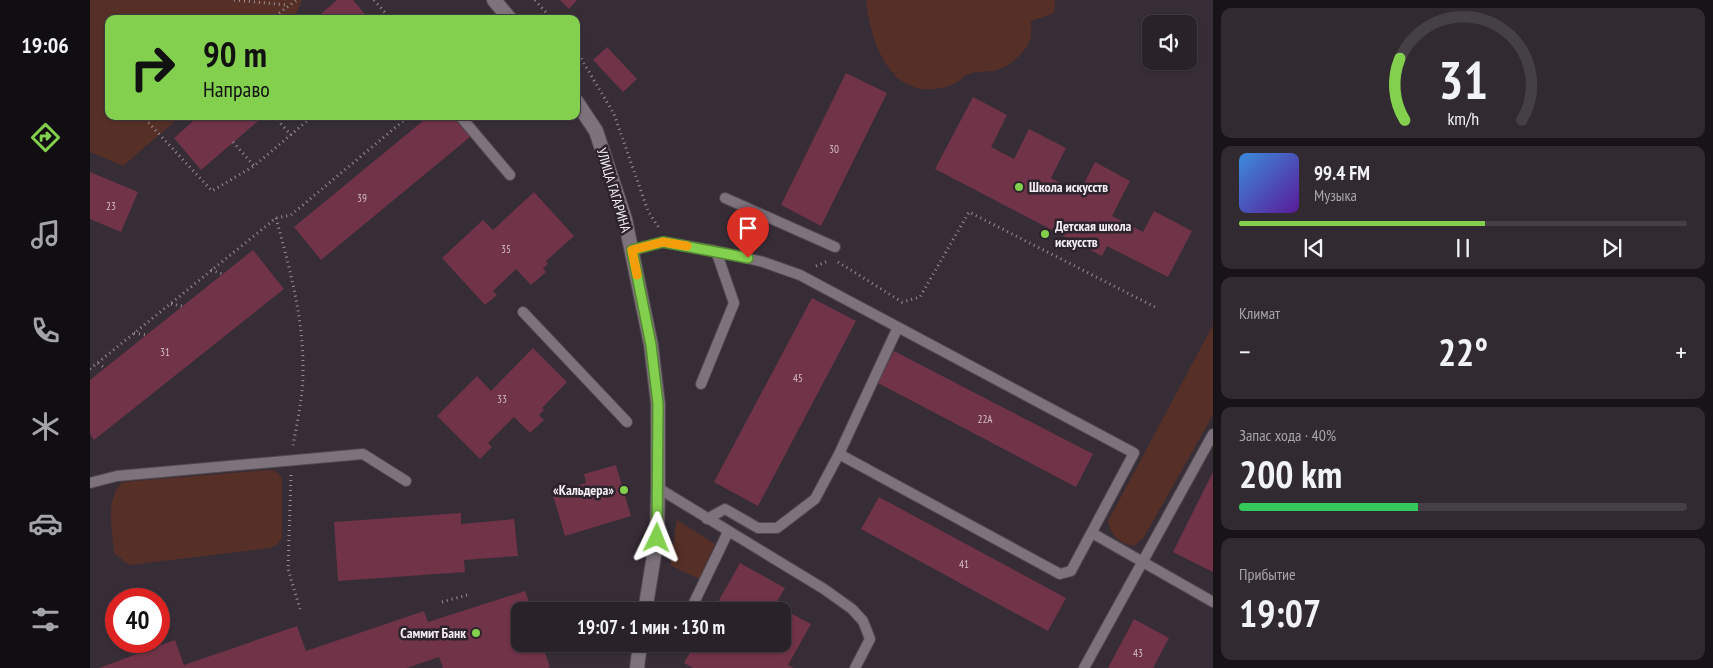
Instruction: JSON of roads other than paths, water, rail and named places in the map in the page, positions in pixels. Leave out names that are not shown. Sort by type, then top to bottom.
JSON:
[{"type":"street","points":[[494,0],[507,15]]},
{"type":"street","name":"УЛИЦА ГАГАРИНА","points":[[580,107],[596,131],[625,219],[652,354],[658,404],[657,538],[646,602]]},
{"type":"street","points":[[637,668],[639,652]]},
{"type":"lane","points":[[463,120],[510,175]]},
{"type":"lane","points":[[725,198],[835,247]]},
{"type":"lane","points":[[632,250],[663,242],[716,251],[763,262],[800,275],[1134,453],[1071,571],[1060,574],[839,454]]},
{"type":"lane","points":[[701,384],[734,303],[716,251]]},
{"type":"lane","points":[[523,312],[627,422]]},
{"type":"lane","points":[[707,519],[725,509],[758,528],[777,528],[815,499],[839,454],[898,327]]},
{"type":"lane","points":[[1084,668],[1213,434]]},
{"type":"lane","points":[[90,483],[117,476],[362,454],[406,481]]},
{"type":"lane","points":[[658,488],[824,589],[852,609],[863,621],[870,639],[855,668]]},
{"type":"lane","points":[[694,602],[728,532]]},
{"type":"lane","points":[[1092,533],[1213,602]]},
{"type":"place","name":"Школа искусств","points":[[1019,187]]},
{"type":"place","name":"Детская школа искусств","points":[[1045,234]]},
{"type":"place","name":"«Кальдера»","points":[[624,490]]},
{"type":"place","name":"Саммит Банк","points":[[476,633]]}]
